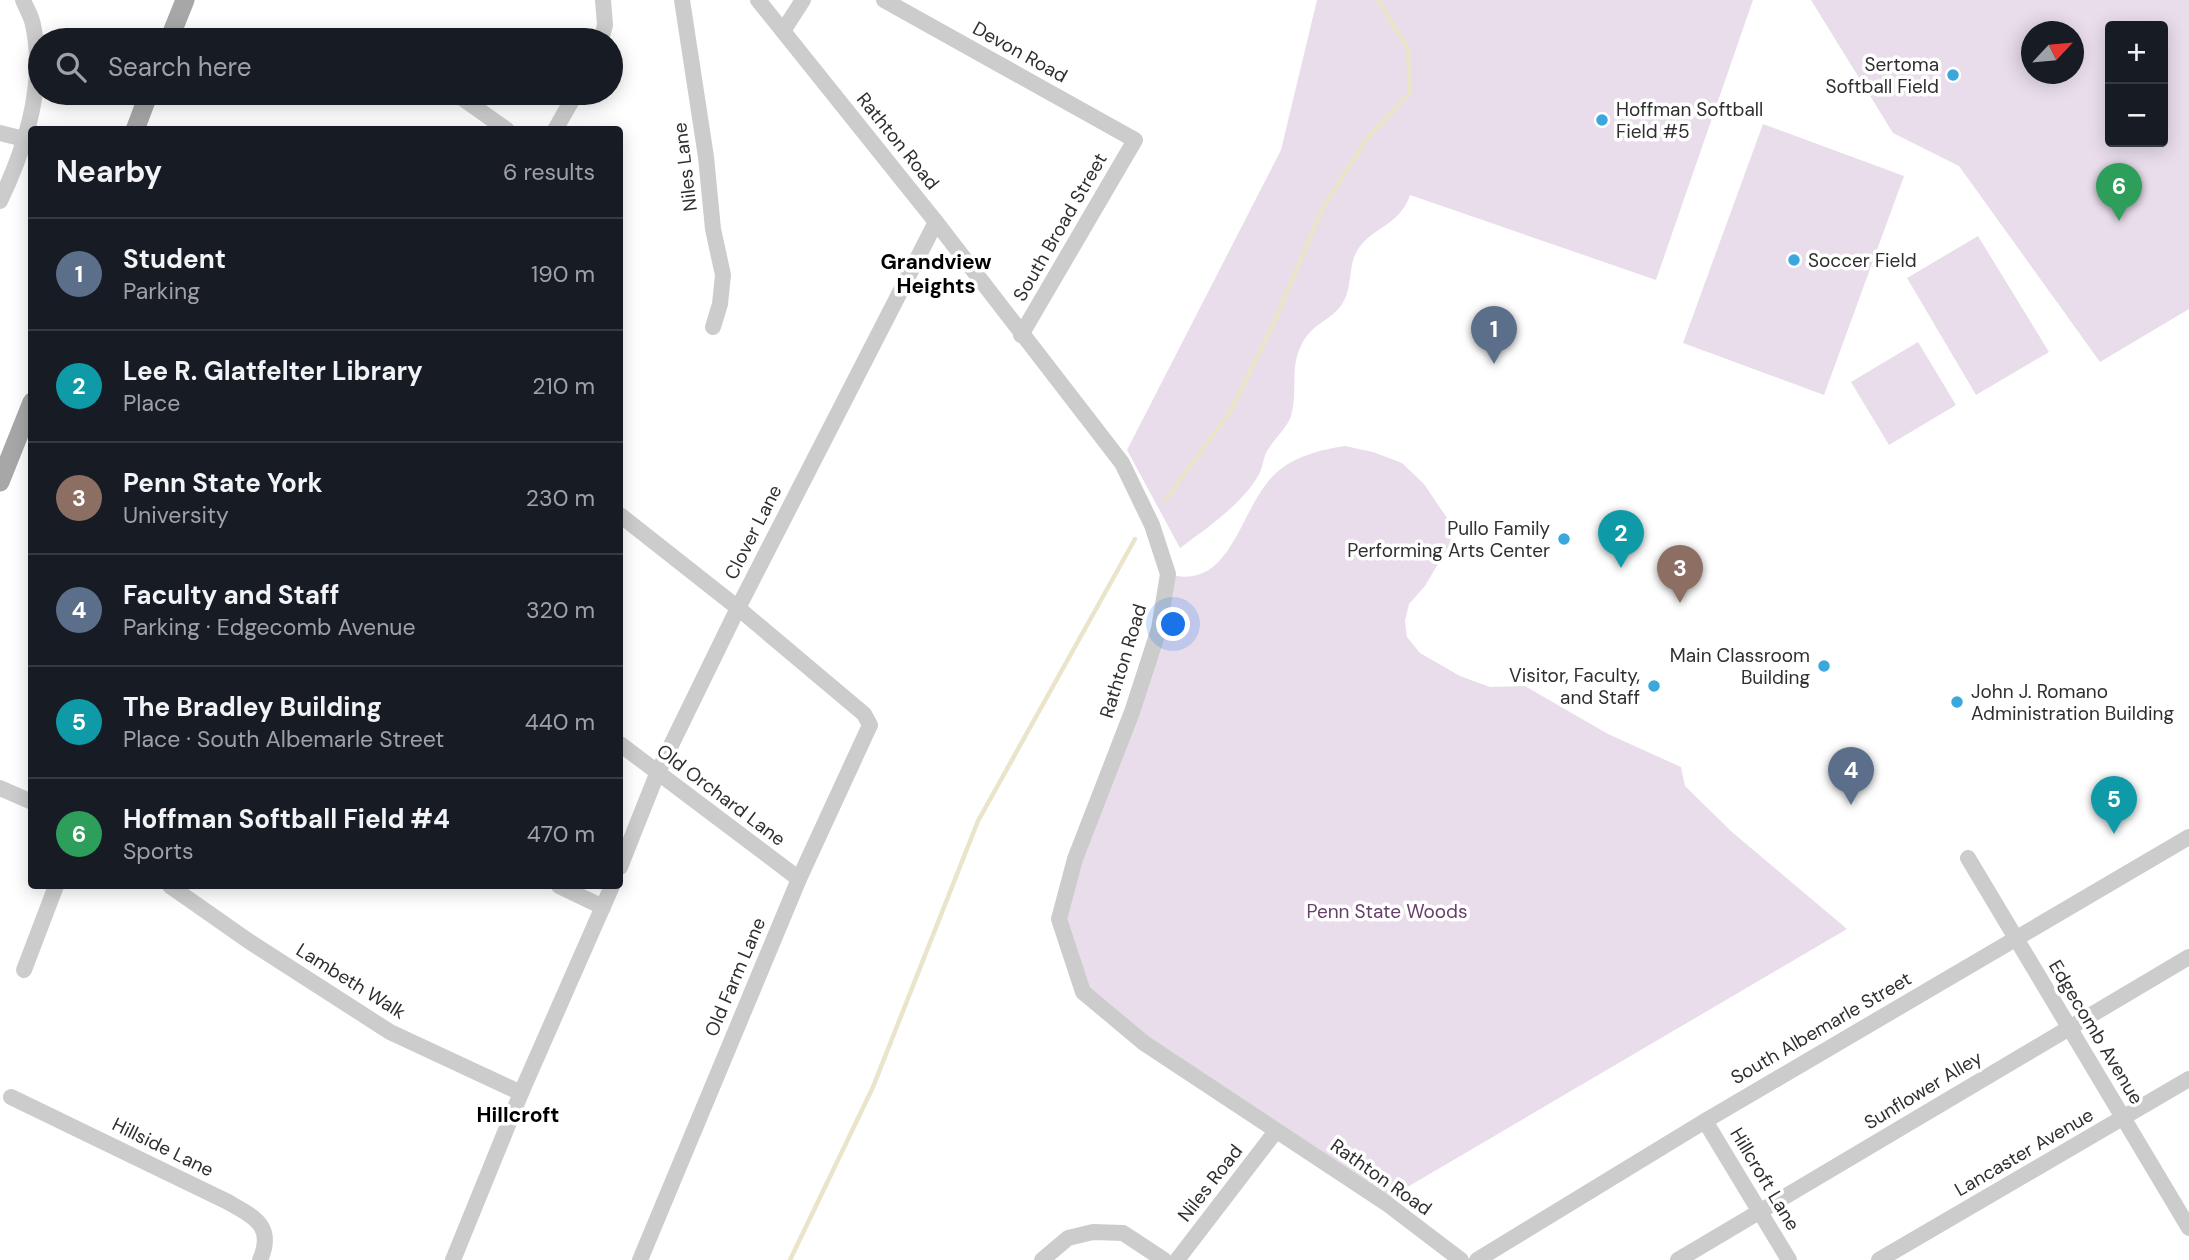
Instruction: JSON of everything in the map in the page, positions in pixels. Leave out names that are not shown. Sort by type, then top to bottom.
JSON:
[{"type":"main road","points":[[174,28],[185,0]]},
{"type":"main road","points":[[137,126],[144,105]]},
{"type":"main road","points":[[0,482],[28,425]]},
{"type":"street","points":[[23,0],[33,28]]},
{"type":"street","points":[[603,0],[604,28]]},
{"type":"street","name":"Niles Lane","points":[[682,0],[706,157],[713,229],[723,275],[720,304],[713,327]]},
{"type":"street","name":"Rathton Road","points":[[758,0],[936,222],[1122,463],[1152,525],[1168,574],[1159,629],[1132,712],[1075,859],[1059,919],[1083,992],[1143,1043],[1386,1203],[1461,1260]]},
{"type":"street","points":[[783,31],[803,0]]},
{"type":"street","name":"Devon Road","points":[[884,0],[1135,140]]},
{"type":"street","points":[[0,201],[14,172],[32,105]]},
{"type":"street","points":[[472,105],[501,126]]},
{"type":"street","points":[[557,126],[569,105]]},
{"type":"street","points":[[0,133],[24,139]]},
{"type":"street","name":"South Broad Street","points":[[1021,335],[1135,140]]},
{"type":"street","name":"Clover Lane","points":[[623,859],[657,774],[738,608],[936,222]]},
{"type":"street","points":[[623,517],[738,608]]},
{"type":"street","name":"Old Farm Lane","points":[[640,1260],[799,879],[870,725],[864,714],[738,608]]},
{"type":"street","name":"Old Orchard Lane","points":[[623,746],[799,879]]},
{"type":"street","points":[[0,788],[28,800]]},
{"type":"street","name":"South Albemarle Street","points":[[1477,1260],[1705,1121],[2189,837]]},
{"type":"street","name":"Edgecomb Avenue","points":[[1968,858],[2189,1228]]},
{"type":"street","points":[[24,970],[55,889]]},
{"type":"street","name":"Lambeth Walk","points":[[174,889],[250,942],[390,1032],[521,1093]]},
{"type":"street","points":[[566,889],[603,906]]},
{"type":"street","points":[[453,1260],[521,1093],[611,889]]},
{"type":"street","name":"Sunflower Alley","points":[[1678,1260],[2189,957]]},
{"type":"street","name":"Lancaster Avenue","points":[[1879,1260],[2189,1079]]},
{"type":"street","name":"Hillside Lane","points":[[11,1097],[256,1218],[263,1228],[265,1248],[260,1260]]},
{"type":"street","name":"Hillcroft Lane","points":[[1705,1121],[1789,1260]]},
{"type":"street","name":"Niles Road","points":[[1177,1260],[1276,1131]]},
{"type":"street","points":[[1042,1260],[1068,1238],[1093,1232],[1123,1233],[1164,1260]]},
{"type":"green space","points":[[1317,0],[1753,0],[1656,280],[1410,195],[1393,220],[1370,236],[1357,251],[1347,293],[1340,307],[1304,340],[1295,365],[1291,416],[1267,451],[1258,476],[1234,506],[1180,548],[1127,450],[1281,150]]},
{"type":"green space","points":[[1811,0],[2189,0],[2189,309],[2100,362],[1959,166],[1893,133]]},
{"type":"green space","name":"Soccer Field","points":[[1763,124],[1904,176],[1824,395],[1683,343]]},
{"type":"green space","points":[[1978,236],[2049,352],[1976,395],[1907,278]]},
{"type":"green space","points":[[1918,342],[1956,405],[1889,445],[1851,382]]},
{"type":"green space","name":"Penn State Woods","points":[[1345,446],[1373,452],[1402,463],[1424,484],[1449,521],[1451,542],[1425,586],[1409,604],[1405,621],[1407,637],[1420,653],[1460,676],[1490,687],[1525,686],[1608,734],[1681,767],[1685,786],[1732,832],[1847,929],[1387,1199],[1364,1189],[1083,992],[1059,919],[1168,574],[1190,576],[1207,571],[1221,559],[1263,488],[1276,473],[1291,462],[1308,455]]},
{"type":"waterway","points":[[1165,500],[1230,412],[1273,325],[1322,209],[1368,137],[1410,93],[1408,49],[1378,0]]},
{"type":"waterway","points":[[790,1260],[873,1087],[978,821],[1135,539]]},
{"type":"place","name":"Sertoma Softball Field","points":[[1953,75]]},
{"type":"place","name":"Hoffman Softball Field #5","points":[[1602,120]]},
{"type":"place","name":"Hoffman Softball Field #4","points":[[2119,221]]},
{"type":"place","name":"Soccer Field","points":[[1794,260]]},
{"type":"place","name":"Student","points":[[1494,364]]},
{"type":"place","name":"Pullo Family Performing Arts Center","points":[[1564,539]]},
{"type":"place","name":"Lee R. Glatfelter Library","points":[[1621,568]]},
{"type":"place","name":"Penn State York","points":[[1680,603]]},
{"type":"place","name":"Main Classroom Building","points":[[1824,666]]},
{"type":"place","name":"Visitor, Faculty, and Staff","points":[[1654,686]]},
{"type":"place","name":"John J. Romano Administration Building","points":[[1957,702]]},
{"type":"place","name":"Faculty and Staff","points":[[1851,805]]},
{"type":"place","name":"The Bradley Building","points":[[2114,834]]},
{"type":"district","name":"Grandview Heights","points":[[936,274]]},
{"type":"district","name":"Hillcroft","points":[[518,1115]]}]
